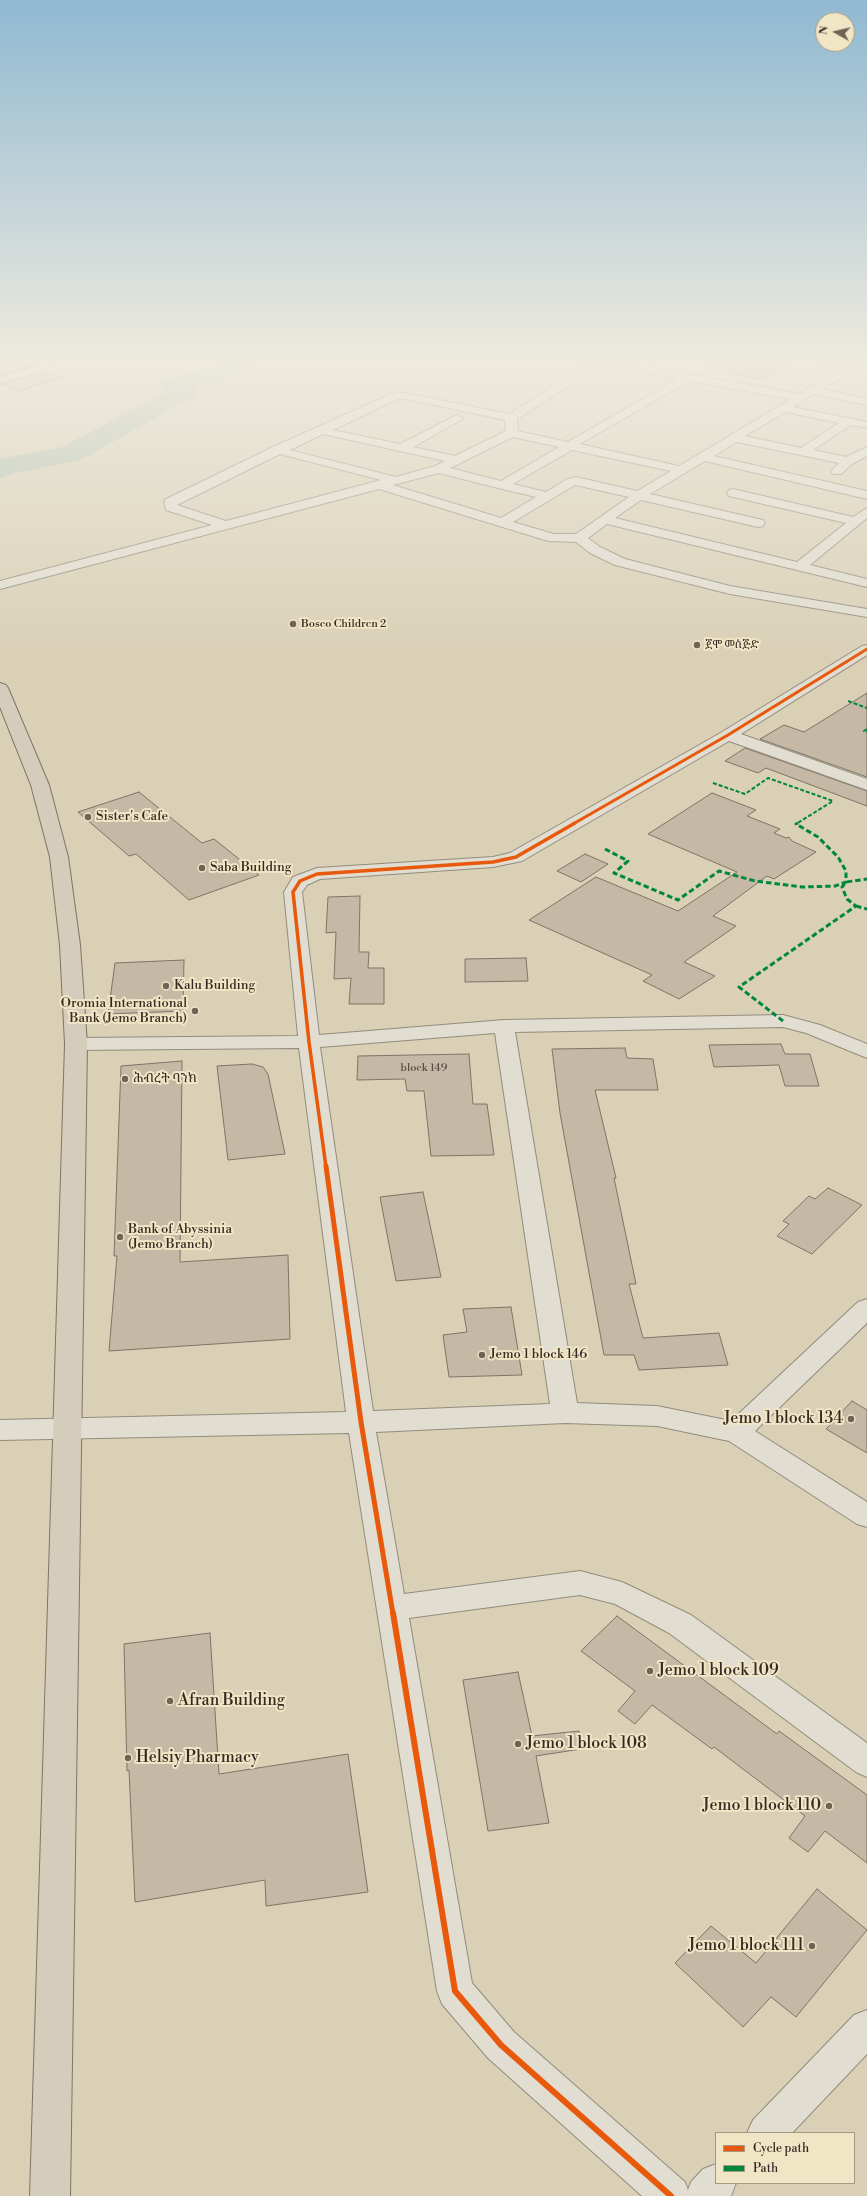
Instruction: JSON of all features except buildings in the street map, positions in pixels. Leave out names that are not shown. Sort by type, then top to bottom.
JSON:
[{"type":"main road","points":[[0,688],[40,785],[59,857],[70,945],[76,1044],[50,2196]]},
{"type":"street","points":[[226,525],[171,506],[170,502],[255,460]]},
{"type":"street","points":[[317,460],[396,481]]},
{"type":"street","points":[[0,585],[396,481],[439,469],[455,460]]},
{"type":"street","points":[[502,485],[545,460]]},
{"type":"street","points":[[637,460],[681,470]]},
{"type":"street","points":[[380,485],[553,538],[579,538],[640,495],[698,460]]},
{"type":"street","points":[[719,460],[867,495]]},
{"type":"street","points":[[821,484],[848,461]]},
{"type":"street","points":[[439,469],[548,496]]},
{"type":"street","points":[[528,470],[758,523]]},
{"type":"street","points":[[707,511],[733,493],[769,472]]},
{"type":"street","points":[[502,523],[571,482],[576,481]]},
{"type":"street","points":[[733,493],[855,521]]},
{"type":"street","points":[[745,532],[784,505]]},
{"type":"street","points":[[800,566],[867,512]]},
{"type":"street","points":[[606,520],[867,583]]},
{"type":"street","points":[[579,538],[595,550],[620,562],[730,590],[867,613]]},
{"type":"street","points":[[720,548],[733,540]]},
{"type":"street","points":[[671,2196],[501,2046],[455,1991],[361,1422],[309,1042],[293,892],[300,881],[318,874],[493,862],[516,857],[728,735],[867,649]]},
{"type":"street","points":[[728,735],[867,785]]},
{"type":"street","points":[[76,1044],[309,1042],[504,1026],[783,1020],[812,1029],[867,1052]]},
{"type":"street","points":[[504,1026],[565,1413]]},
{"type":"street","points":[[736,1432],[867,1308]]},
{"type":"street","points":[[0,1430],[68,1430],[361,1422],[565,1413],[657,1416],[736,1432],[867,1516]]},
{"type":"street","points":[[392,1608],[580,1583],[622,1594],[680,1624],[867,1762]]},
{"type":"street","points":[[767,2132],[867,2028]]},
{"type":"street","points":[[705,2196],[716,2184]]},
{"type":"waterway","points":[[0,470],[7,466],[36,460]]},
{"type":"marked path","points":[[848,701],[867,708]]},
{"type":"marked path","points":[[867,729],[864,731],[867,732]]},
{"type":"marked path","points":[[605,849],[628,861],[614,873],[678,900],[719,871],[755,881],[802,887],[835,886],[846,882],[846,871],[838,857],[818,837],[796,824],[833,801],[768,778],[745,794],[713,783]]},
{"type":"marked path","points":[[783,1021],[739,987],[856,906],[847,899],[842,887],[846,882],[867,879]]},
{"type":"marked path","points":[[856,906],[867,909]]},
{"type":"cycle path","points":[[671,2196],[501,2045],[455,1991],[361,1422],[309,1042],[293,892],[300,881],[317,874],[493,862],[516,857],[728,735],[867,649]]},
{"type":"place","name":"Bosco Children 2","points":[[293,624]]},
{"type":"place","name":"ጀሞ መስጅድ","points":[[697,645]]},
{"type":"place","name":"Sister's Cafe","points":[[88,817]]},
{"type":"place","name":"Saba Building","points":[[202,868]]},
{"type":"place","name":"Kalu Building","points":[[166,986]]},
{"type":"place","name":"Oromia International Bank (Jemo Branch)","points":[[195,1011]]},
{"type":"place","name":"ሕብረት ባንክ","points":[[125,1079]]},
{"type":"place","name":"Bank of Abyssinia (Jemo Branch)","points":[[120,1237]]},
{"type":"place","name":"Jemo 1 block 146","points":[[482,1355]]},
{"type":"place","name":"Jemo 1 block 134","points":[[851,1419]]},
{"type":"place","name":"Jemo 1 block 109","points":[[650,1671]]},
{"type":"place","name":"Afran Building","points":[[170,1701]]},
{"type":"place","name":"Jemo 1 block 108","points":[[518,1744]]},
{"type":"place","name":"Helsiy Pharmacy","points":[[128,1758]]},
{"type":"place","name":"Jemo 1 block 110","points":[[829,1806]]},
{"type":"place","name":"Jemo 1 block 111","points":[[812,1946]]}]
